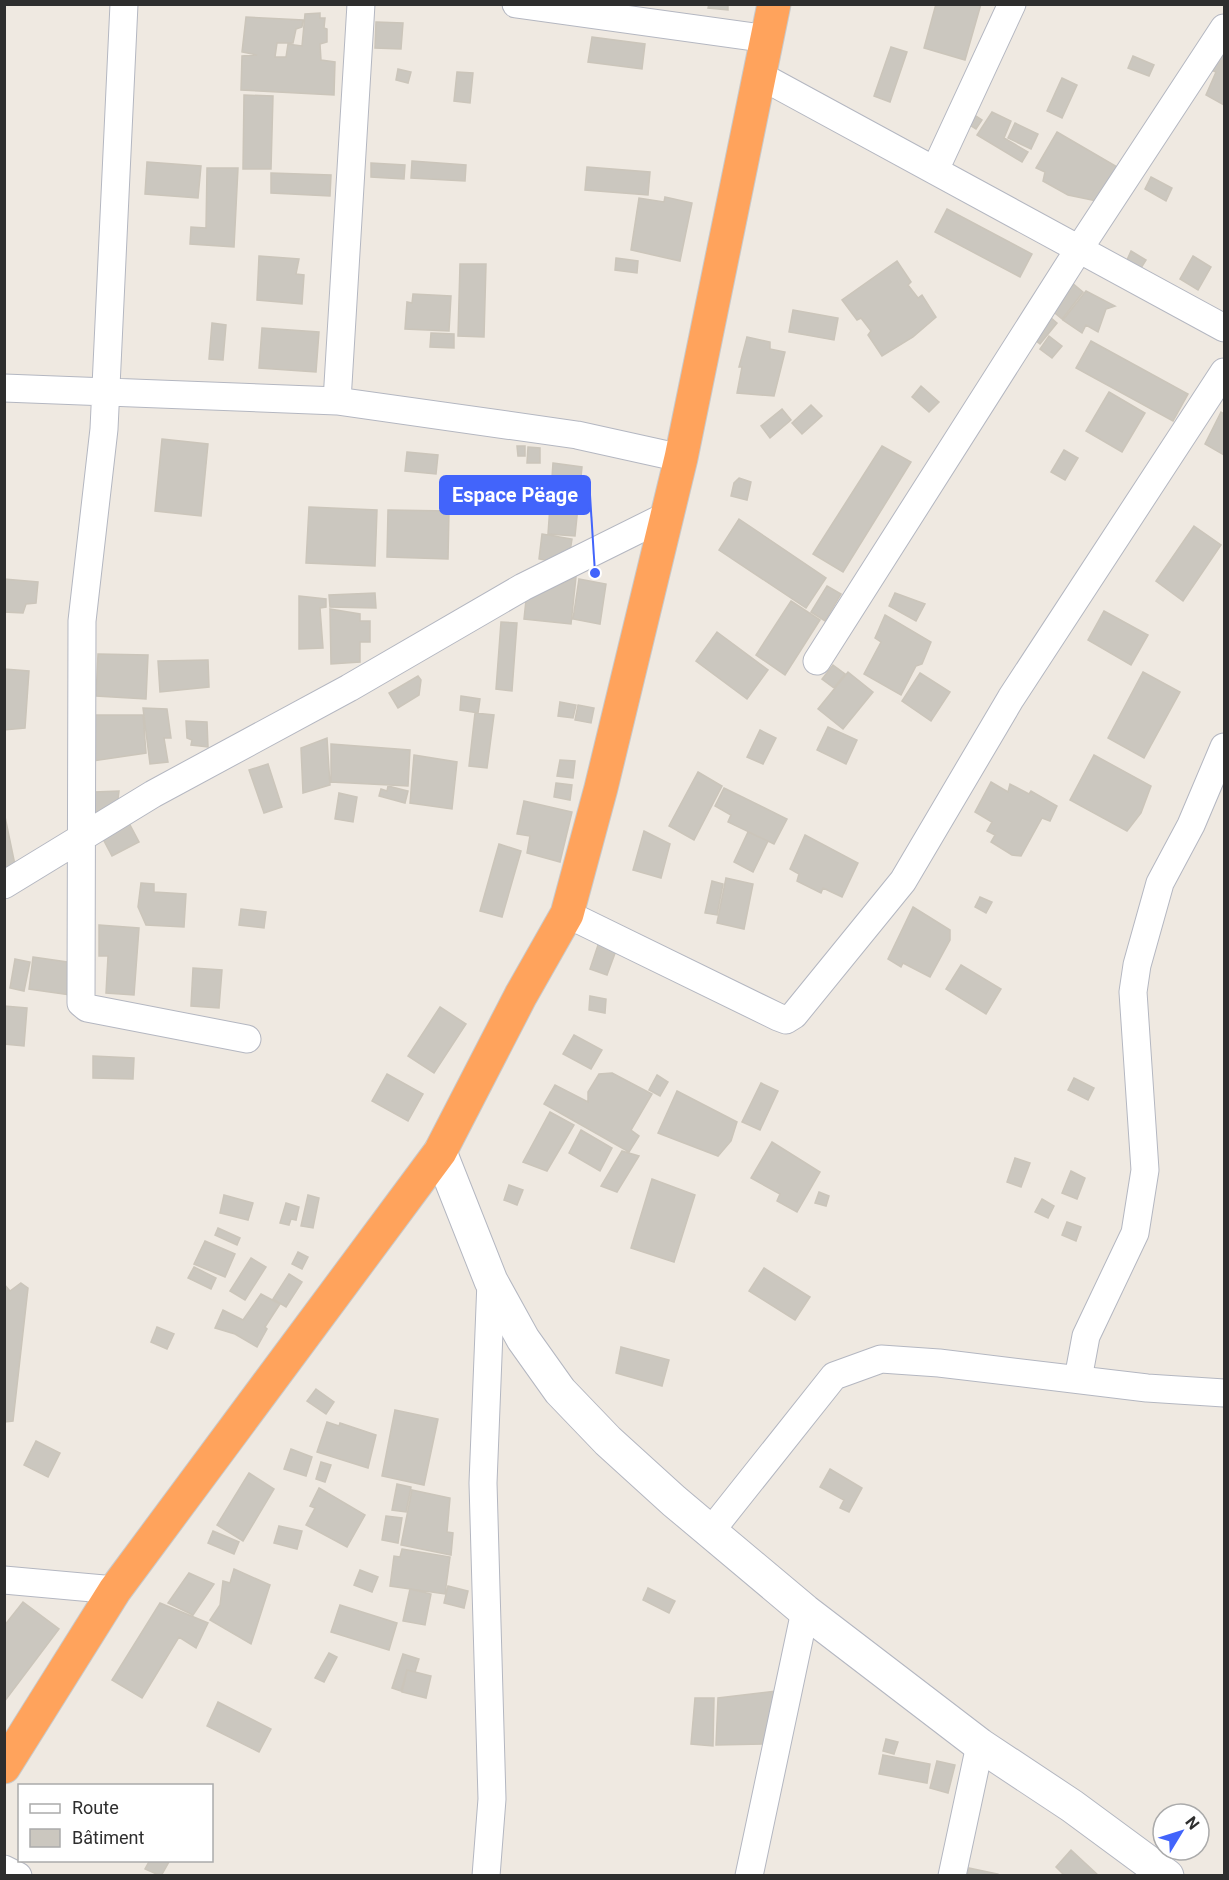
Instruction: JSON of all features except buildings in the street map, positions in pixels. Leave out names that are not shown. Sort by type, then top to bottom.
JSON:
[{"type":"highway","points":[[4,1767],[115,1590],[440,1152],[521,995],[567,914],[601,788],[681,458],[769,39],[774,4]]},
{"type":"street","points":[[124,4],[104,429],[82,621],[83,1006],[247,1039]]},
{"type":"street","points":[[337,401],[361,4]]},
{"type":"street","points":[[516,4],[769,39]]},
{"type":"street","points":[[935,170],[1012,4]]},
{"type":"street","points":[[817,661],[1079,249],[1224,28]]},
{"type":"street","points":[[761,76],[1224,328]]},
{"type":"street","points":[[567,914],[778,1017],[786,1020],[794,1015],[903,881],[1011,698],[1224,372]]},
{"type":"street","points":[[4,388],[337,401],[577,435],[681,458]]},
{"type":"street","points":[[4,885],[153,794],[349,688],[523,587],[666,516]]},
{"type":"street","points":[[1078,1379],[1086,1336],[1135,1233],[1145,1170],[1133,992],[1137,965],[1160,883],[1191,825],[1224,747]]},
{"type":"street","points":[[440,1152],[491,1281],[523,1339],[560,1391],[608,1441],[710,1532],[805,1611],[980,1745],[1072,1806],[1150,1870]]},
{"type":"street","points":[[486,1875],[492,1799],[483,1483],[491,1281]]},
{"type":"street","points":[[710,1532],[834,1376],[881,1359],[1147,1388],[1224,1394]]},
{"type":"street","points":[[4,1580],[115,1590]]},
{"type":"street","points":[[749,1875],[805,1611]]},
{"type":"street","points":[[952,1875],[980,1745]]},
{"type":"street","points":[[4,1869],[18,1875]]},
{"type":"place","name":"Espace Pëage","points":[[595,573]]}]
